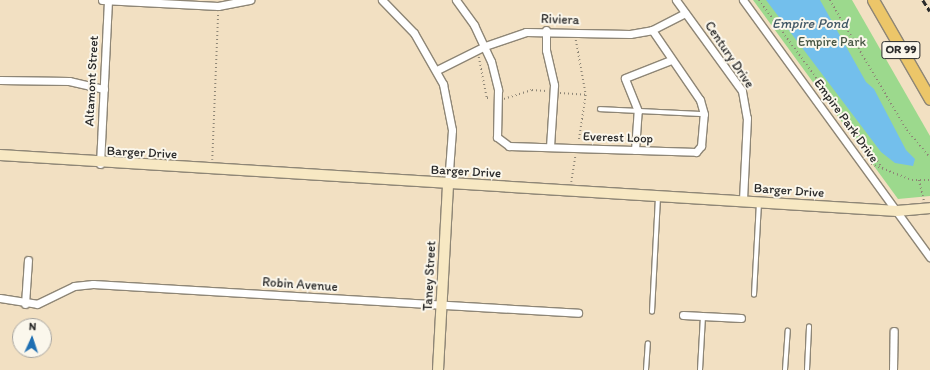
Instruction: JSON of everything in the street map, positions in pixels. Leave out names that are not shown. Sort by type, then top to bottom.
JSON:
[{"type":"main road","name":"OR 99","points":[[872,0],[930,99]]},
{"type":"main road","name":"Barger Drive","points":[[0,155],[100,164],[897,211],[929,208]]},
{"type":"main road","name":"Taney Street","points":[[438,370],[448,184]]},
{"type":"street","points":[[102,0],[218,6],[250,0]]},
{"type":"street","name":"Altamont Street","points":[[100,164],[108,0]]},
{"type":"street","points":[[382,0],[414,33],[437,70],[451,115],[448,184]]},
{"type":"street","name":"Everest Loop","points":[[456,0],[486,49],[499,99],[499,142],[509,146],[696,152],[701,146],[704,114],[700,100],[652,30]]},
{"type":"street","name":"Century Drive","points":[[676,0],[742,91],[747,118],[743,201]]},
{"type":"street","name":"Empire Park Drive","points":[[742,0],[930,257]]},
{"type":"street","name":"Riviera","points":[[437,70],[526,32],[546,30],[630,34],[652,30],[685,13]]},
{"type":"street","points":[[546,30],[554,92],[550,147]]},
{"type":"street","points":[[635,150],[638,111],[625,78],[672,60]]},
{"type":"street","points":[[0,80],[69,81],[104,89]]},
{"type":"street","points":[[26,304],[28,260]]},
{"type":"street","name":"Robin Avenue","points":[[0,298],[26,304],[46,302],[74,286],[92,284],[578,313]]},
{"type":"street","points":[[684,315],[741,318]]},
{"type":"street","points":[[893,370],[894,331]]},
{"type":"lane","points":[[600,109],[704,114]]},
{"type":"lane","points":[[652,312],[658,196]]},
{"type":"lane","points":[[754,295],[759,202]]},
{"type":"lane","points":[[700,370],[703,316]]},
{"type":"lane","points":[[807,370],[809,327]]},
{"type":"lane","points":[[785,370],[788,331]]},
{"type":"lane","points":[[646,370],[648,344]]},
{"type":"path","points":[[759,0],[883,168]]},
{"type":"path","points":[[830,0],[907,130],[930,157]]},
{"type":"path","points":[[212,170],[218,6]]},
{"type":"path","points":[[570,191],[586,96],[576,47],[576,32]]},
{"type":"path","points":[[486,49],[479,57],[487,98],[516,98],[532,90],[586,96]]},
{"type":"path","points":[[877,165],[878,161]]},
{"type":"path","points":[[863,165],[877,165],[897,176],[919,180],[930,180]]},
{"type":"path","points":[[919,180],[929,208]]},
{"type":"green space","name":"Empire Park","points":[[753,0],[852,0],[930,136],[930,196],[898,199]]},
{"type":"water","name":"Empire Pond","points":[[766,0],[820,0],[866,82],[874,89],[906,150],[915,159],[913,166],[895,163],[881,152]]},
{"type":"railway","points":[[923,0],[930,11]]}]
